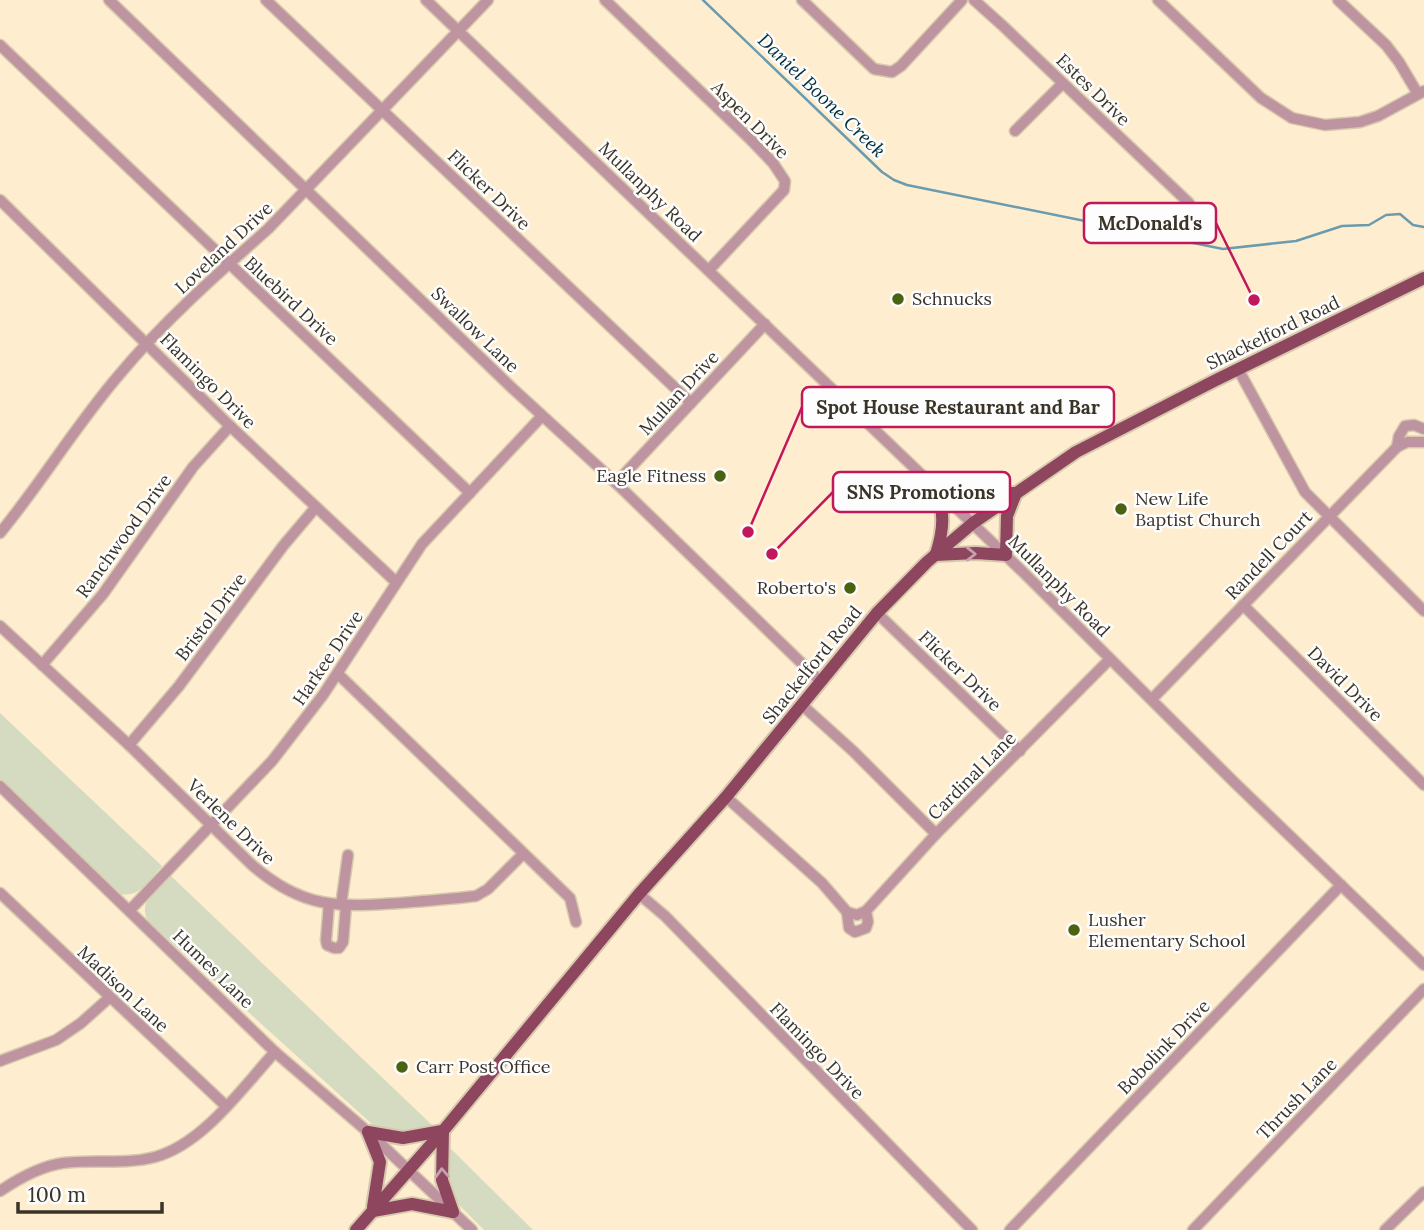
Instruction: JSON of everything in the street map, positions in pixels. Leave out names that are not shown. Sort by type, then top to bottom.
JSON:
[{"type":"main road","name":"Shackelford Road","points":[[356,1230],[443,1131],[639,894],[726,797],[877,613],[936,555],[973,523],[1076,452],[1424,278]]},
{"type":"main road","points":[[935,487],[966,494],[1016,493],[1007,516],[1006,555],[936,555],[944,519],[942,504],[935,487]]},
{"type":"main road","points":[[368,1132],[403,1138],[443,1131],[442,1180],[453,1212]]},
{"type":"main road","points":[[368,1132],[380,1162],[373,1211],[412,1204],[453,1212]]},
{"type":"street","name":"Swallow Lane","points":[[109,0],[820,681]]},
{"type":"street","name":"Flicker Drive","points":[[266,0],[691,403]]},
{"type":"street","name":"Mullanphy Road","points":[[426,0],[973,523],[1424,965]]},
{"type":"street","name":"Loveland Drive","points":[[0,533],[95,404],[147,343],[307,190],[488,0]]},
{"type":"street","name":"Aspen Drive","points":[[605,0],[751,140],[773,163],[785,181],[784,190],[709,270]]},
{"type":"street","points":[[802,0],[867,63],[883,72],[892,72],[901,66],[962,0]]},
{"type":"street","name":"Estes Drive","points":[[974,0],[1189,203]]},
{"type":"street","points":[[1158,0],[1261,97],[1292,118],[1325,125],[1360,122],[1378,116],[1421,93],[1386,45],[1338,0]]},
{"type":"street","name":"Bluebird Drive","points":[[0,45],[470,493]]},
{"type":"street","points":[[1015,131],[1062,83]]},
{"type":"street","name":"Flamingo Drive","points":[[0,200],[230,426],[396,582]]},
{"type":"street","name":"Mullan Drive","points":[[616,483],[765,324]]},
{"type":"street","points":[[1238,369],[1304,492],[1424,611]]},
{"type":"street","name":"Harkee Drive","points":[[130,910],[211,827],[295,734],[338,674],[422,544],[542,416]]},
{"type":"street","points":[[1397,447],[1405,426],[1413,425],[1424,429]]},
{"type":"street","name":"Ranchwood Drive","points":[[42,665],[103,594],[194,467],[230,426]]},
{"type":"street","name":"Randell Court","points":[[1152,699],[1397,447],[1419,442]]},
{"type":"street","name":"Bristol Drive","points":[[129,745],[195,666],[283,546],[316,507]]},
{"type":"street","name":"David Drive","points":[[1243,605],[1424,785]]},
{"type":"street","name":"Flicker Drive","points":[[877,613],[1020,751]]},
{"type":"street","name":"Verlene Drive","points":[[0,626],[269,880],[298,895],[344,906],[476,896],[488,889],[523,854]]},
{"type":"street","name":"Cardinal Lane","points":[[726,797],[857,913],[1110,659]]},
{"type":"street","points":[[338,674],[570,898],[576,922]]},
{"type":"street","points":[[802,705],[861,758],[936,834]]},
{"type":"street","name":"Humes Lane","points":[[0,786],[275,1052],[368,1132],[472,1230]]},
{"type":"street","points":[[329,904],[326,940],[327,944],[339,948],[344,942],[348,855]]},
{"type":"street","name":"Bobolink Drive","points":[[1010,1230],[1341,885]]},
{"type":"street","name":"Madison Lane","points":[[0,894],[226,1106]]},
{"type":"street","name":"Flamingo Drive","points":[[639,894],[665,916],[972,1230]]},
{"type":"street","points":[[0,912],[9,902]]},
{"type":"street","name":"Thrush Lane","points":[[1193,1230],[1424,989]]},
{"type":"street","points":[[0,1061],[56,1040],[81,1023],[109,998]]},
{"type":"street","points":[[0,1191],[20,1178],[61,1163],[155,1157],[195,1138],[275,1052]]},
{"type":"street","points":[[1385,1230],[1424,1192]]},
{"type":"green space","points":[[0,713],[162,866],[144,886],[134,893],[121,894],[0,779]]},
{"type":"green space","points":[[170,875],[432,1125],[415,1133],[383,1131],[374,1126],[148,921],[145,914],[147,901]]},
{"type":"green space","points":[[449,1147],[533,1230],[484,1230],[450,1196],[444,1154]]},
{"type":"waterway","name":"Daniel Boone Creek","points":[[703,0],[882,172],[907,185],[1223,249],[1296,241],[1342,226],[1369,225],[1386,215],[1400,214],[1413,225],[1424,227]]},
{"type":"place","name":"Schnucks","points":[[898,299]]},
{"type":"place","name":"McDonald's","points":[[1254,300]]},
{"type":"place","name":"Eagle Fitness","points":[[720,476]]},
{"type":"place","name":"New Life Baptist Church","points":[[1121,509]]},
{"type":"place","name":"Spot House Restaurant and Bar","points":[[748,532]]},
{"type":"place","name":"SNS Promotions","points":[[772,554]]},
{"type":"place","name":"Roberto's","points":[[850,588]]},
{"type":"place","name":"Lusher Elementary School","points":[[1074,930]]},
{"type":"place","name":"Carr Post Office","points":[[402,1067]]}]
